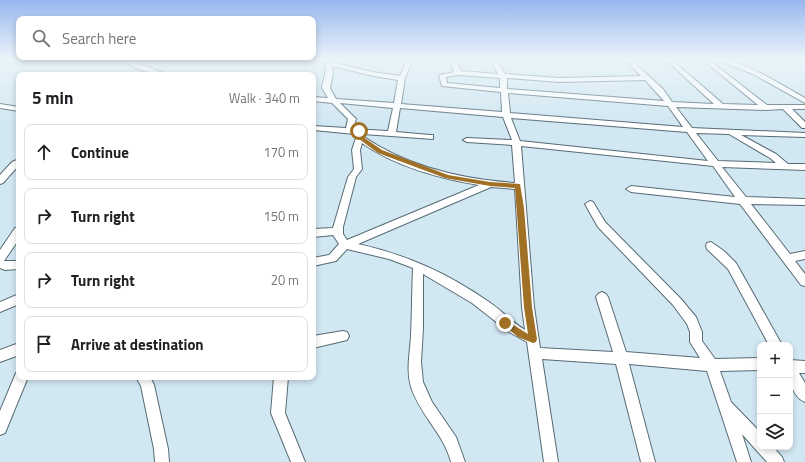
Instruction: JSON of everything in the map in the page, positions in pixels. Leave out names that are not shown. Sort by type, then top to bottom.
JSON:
[{"type":"street","points":[[328,82],[326,88],[328,94],[352,119],[349,130]]},
{"type":"street","points":[[392,133],[401,82]]},
{"type":"street","points":[[443,82],[444,85],[670,105],[766,108],[805,107]]},
{"type":"street","points":[[503,82],[506,115],[516,143],[528,307],[551,462]]},
{"type":"street","points":[[650,82],[690,130],[805,282]]},
{"type":"street","points":[[693,82],[720,106]]},
{"type":"street","points":[[733,82],[766,108]]},
{"type":"street","points":[[770,82],[805,101]]},
{"type":"street","points":[[794,95],[805,94]]},
{"type":"street","points":[[316,99],[690,130],[805,135]]},
{"type":"street","points":[[0,106],[16,109]]},
{"type":"street","points":[[785,107],[805,126]]},
{"type":"street","points":[[316,128],[349,130],[360,134],[392,133],[430,137]]},
{"type":"street","points":[[731,132],[773,156],[785,166]]},
{"type":"street","points":[[360,134],[380,152],[448,177],[490,184],[518,186]]},
{"type":"street","points":[[360,134],[356,150],[358,169],[352,177],[338,227],[338,235],[345,245],[396,257],[418,266],[486,306],[521,335],[533,339]]},
{"type":"street","points":[[466,140],[516,143],[716,164],[805,167]]},
{"type":"street","points":[[0,181],[16,164]]},
{"type":"street","points":[[316,261],[332,258],[345,245],[490,184]]},
{"type":"street","points":[[631,189],[743,200],[805,202]]},
{"type":"street","points":[[590,204],[601,224],[677,302],[692,321],[696,332],[696,342],[712,365],[744,462]]},
{"type":"street","points":[[316,233],[338,231]]},
{"type":"street","points":[[0,258],[16,235]]},
{"type":"street","points":[[711,246],[729,261],[737,273],[740,282],[774,342]]},
{"type":"street","points":[[787,259],[805,254]]},
{"type":"street","points":[[0,264],[5,266],[16,264]]},
{"type":"street","points":[[418,266],[417,336],[414,369],[416,381],[424,404],[444,428],[455,446],[458,462]]},
{"type":"street","points":[[602,297],[621,358],[648,462]]},
{"type":"street","points":[[0,307],[16,300]]},
{"type":"street","points":[[316,341],[343,336]]},
{"type":"street","points":[[0,356],[16,350]]},
{"type":"street","points":[[535,353],[712,365],[757,364]]},
{"type":"street","points":[[793,366],[805,367]]},
{"type":"street","points":[[793,375],[805,395]]},
{"type":"street","points":[[0,428],[20,380]]},
{"type":"street","points":[[144,380],[147,385],[162,462]]},
{"type":"street","points":[[281,380],[278,413],[298,462]]},
{"type":"street","points":[[726,406],[757,440]]},
{"type":"street","points":[[766,450],[777,462]]},
{"type":"route","points":[[359,131],[360,138],[380,152],[448,177],[490,184],[518,186],[528,307],[533,339],[521,335],[505,323]]}]
